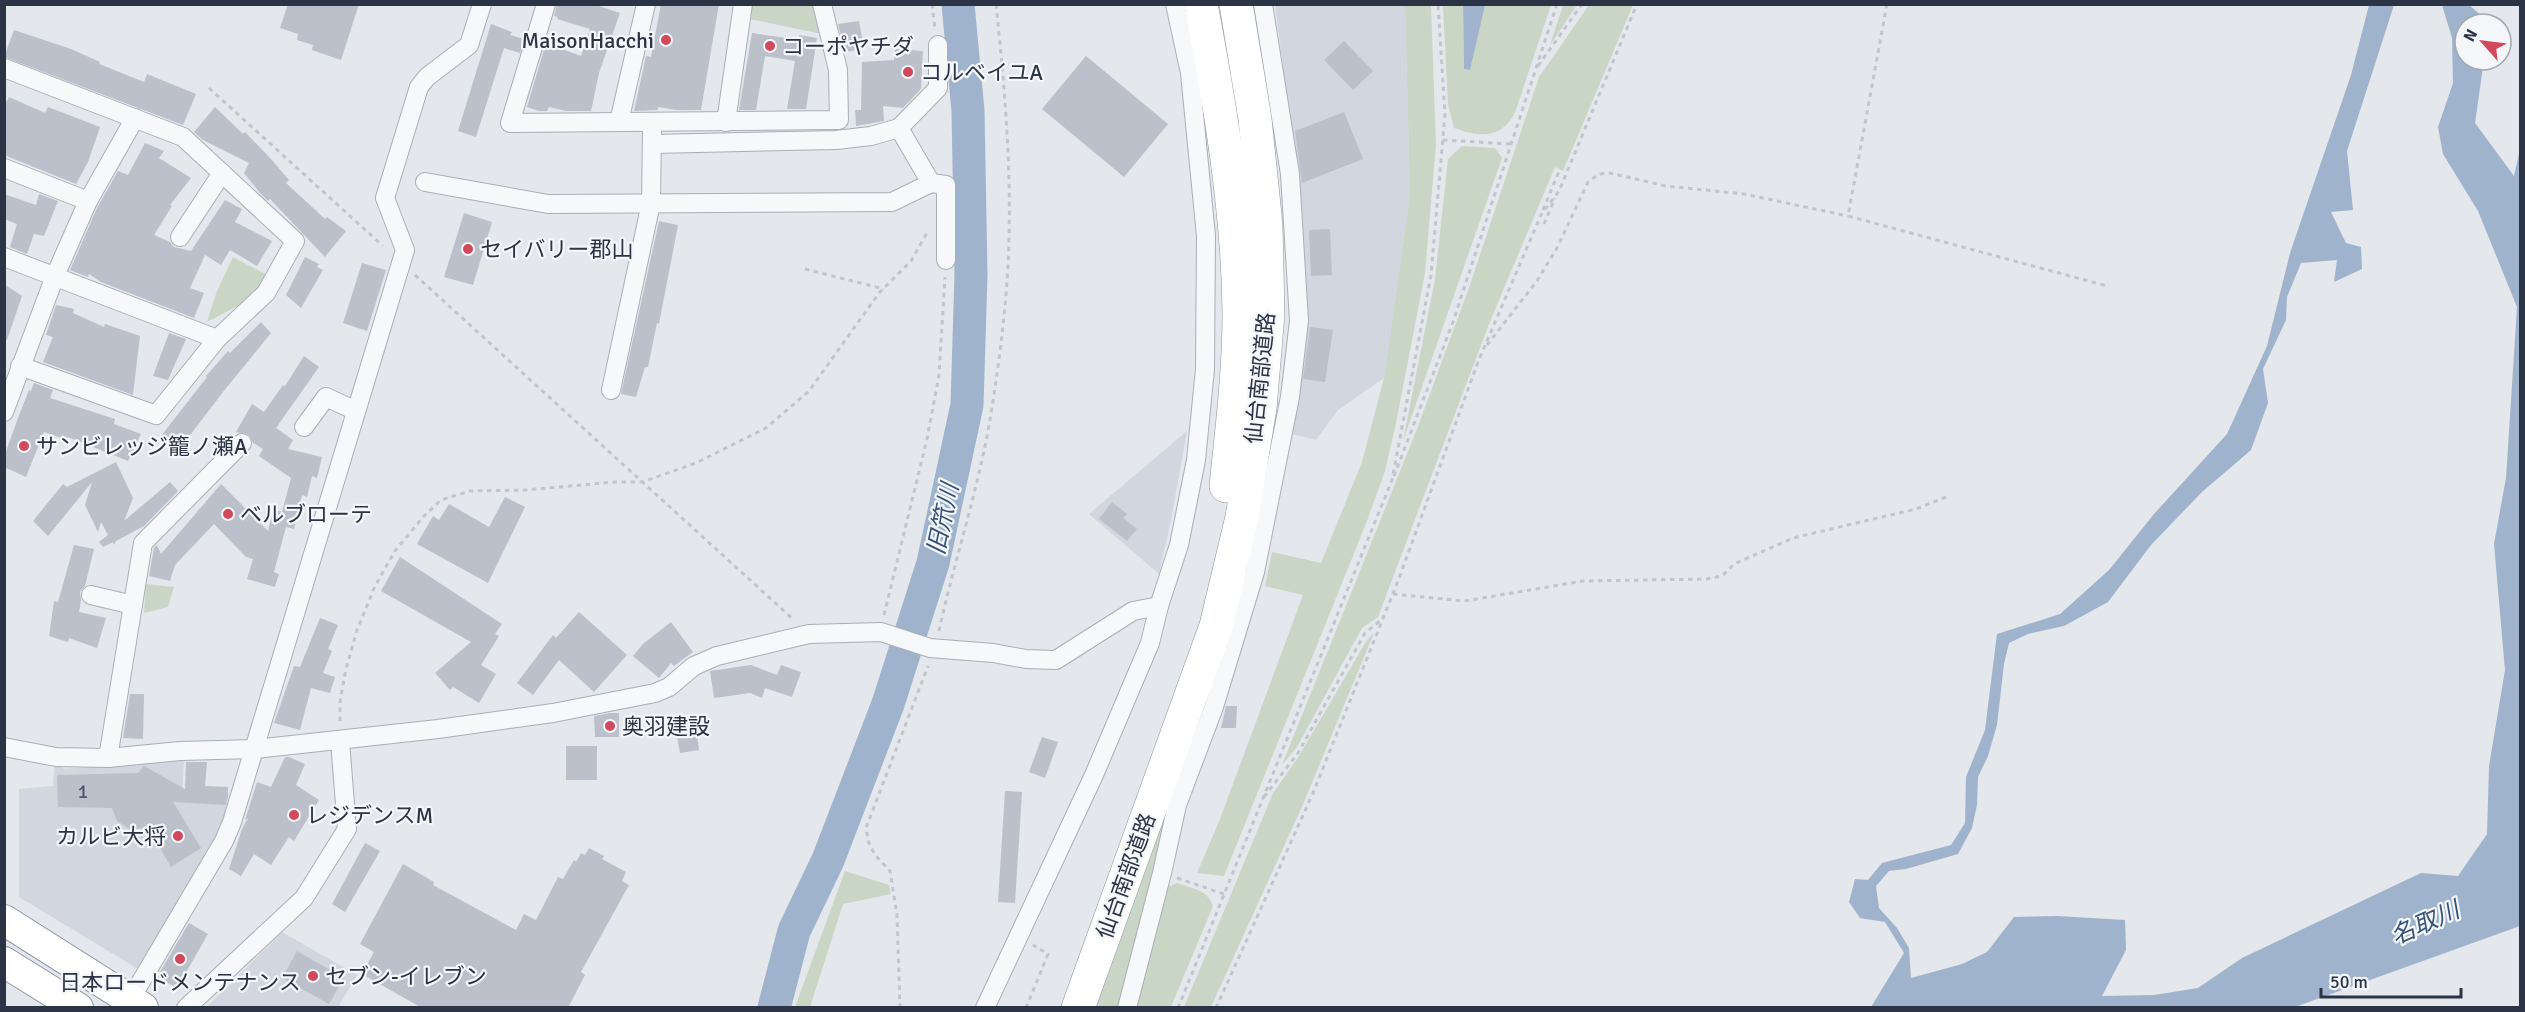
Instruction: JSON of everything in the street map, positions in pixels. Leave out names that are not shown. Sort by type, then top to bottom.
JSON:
[{"type":"highway","name":"仙台南部道路","points":[[1173,743],[1203,620],[1223,515],[1235,401],[1239,312],[1225,144],[1201,4]]},
{"type":"highway","name":"仙台南部道路","points":[[1078,1008],[1216,626],[1242,517],[1260,408],[1268,314],[1266,225],[1255,119],[1236,4]]},
{"type":"highway","points":[[4,920],[136,1004]]},
{"type":"highway","points":[[4,962],[78,1008]]},
{"type":"street","points":[[136,1004],[224,841],[255,749],[402,263],[405,250],[386,198],[419,87],[427,77],[469,45],[482,4]]},
{"type":"street","points":[[546,4],[510,123],[652,124],[839,120],[838,70],[821,5]]},
{"type":"street","points":[[619,122],[646,4]]},
{"type":"street","points":[[726,122],[743,4]]},
{"type":"street","points":[[985,1008],[1094,775],[1150,643],[1159,606],[1179,545],[1196,460],[1205,369],[1206,236],[1190,73],[1175,4]]},
{"type":"street","points":[[1127,1008],[1177,805],[1214,707],[1255,572],[1288,409],[1299,321],[1290,174],[1263,4]]},
{"type":"street","points":[[653,148],[836,140],[902,133],[938,88],[938,45]]},
{"type":"street","points":[[4,68],[183,137],[295,241],[266,293],[217,339],[156,415],[20,366]]},
{"type":"street","points":[[4,412],[55,276],[88,201],[135,118]]},
{"type":"street","points":[[611,390],[651,200],[652,124]]},
{"type":"street","points":[[902,133],[929,180],[946,185],[946,260]]},
{"type":"street","points":[[4,168],[88,201]]},
{"type":"street","points":[[180,237],[222,172]]},
{"type":"street","points":[[425,182],[548,204],[651,200],[892,202],[929,180]]},
{"type":"street","points":[[4,257],[217,339]]},
{"type":"street","points":[[304,427],[326,397],[356,411]]},
{"type":"street","points":[[108,758],[143,543],[242,443]]},
{"type":"street","points":[[91,595],[133,605]]},
{"type":"street","points":[[4,747],[56,757],[108,758],[180,751],[255,749],[340,741],[553,713],[655,693],[669,687],[694,666],[717,656],[809,634],[879,632],[932,647],[993,653],[1026,660],[1056,660],[1133,611],[1159,606]]},
{"type":"street","points":[[186,1008],[304,898],[347,829],[340,741]]},
{"type":"path","points":[[932,4],[938,45]]},
{"type":"path","points":[[900,1008],[897,915],[890,871],[875,855],[869,843],[866,828],[932,647],[980,466],[991,415],[1009,238],[1009,179],[996,4]]},
{"type":"path","points":[[1392,480],[1431,275],[1444,114],[1438,4]]},
{"type":"path","points":[[1178,1008],[1392,480],[1399,468],[1453,322],[1557,4]]},
{"type":"path","points":[[1536,70],[1582,4]]},
{"type":"path","points":[[1544,224],[1637,4]]},
{"type":"path","points":[[1848,216],[1887,4]]},
{"type":"path","points":[[209,88],[809,634]]},
{"type":"path","points":[[1443,140],[1511,144]]},
{"type":"path","points":[[1216,1008],[1313,794],[1393,594],[1484,349],[1560,169]]},
{"type":"path","points":[[1484,349],[1537,281],[1557,248],[1588,182],[1599,174],[1610,173],[1666,186],[1744,194],[1848,216],[2107,286]]},
{"type":"path","points":[[1541,215],[1559,191]]},
{"type":"path","points":[[340,741],[340,701],[346,669],[357,630],[375,586],[395,551],[423,517],[441,500],[470,491],[526,490],[615,482],[642,482],[696,463],[766,428],[809,391],[884,289],[911,261],[932,224]]},
{"type":"path","points":[[879,632],[907,525],[939,375],[946,260]]},
{"type":"path","points":[[805,269],[884,289]]},
{"type":"path","points":[[1393,594],[1464,601],[1583,582],[1707,579],[1722,576],[1734,564],[1793,538],[1916,509],[1946,497]]},
{"type":"path","points":[[1262,801],[1298,753],[1365,633],[1382,619]]},
{"type":"path","points":[[1162,873],[1224,894]]},
{"type":"path","points":[[1018,936],[1048,954],[1026,1008]]},
{"type":"shaded area","points":[[1275,5],[1405,5],[1410,195],[1384,378],[1338,410],[1316,440],[1292,434],[1289,114]]},
{"type":"shaded area","points":[[1187,431],[1171,520],[1159,574],[1089,514]]},
{"type":"shaded area","points":[[184,758],[182,800],[231,805],[220,837],[138,969],[19,897],[19,789],[53,786],[55,763],[65,769]]},
{"type":"shaded area","points":[[282,932],[357,975],[338,1007],[206,1008]]},
{"type":"green space","points":[[751,5],[818,7],[822,34],[750,19]]},
{"type":"green space","points":[[1405,5],[1431,5],[1436,144],[1425,273],[1385,471],[1224,876],[1197,873],[1220,819],[1303,595],[1265,586],[1272,552],[1321,563],[1362,462],[1384,378],[1410,195]]},
{"type":"green space","points":[[1443,5],[1463,5],[1464,69],[1469,70],[1485,5],[1551,5],[1516,110],[1511,120],[1498,131],[1482,134],[1454,128],[1448,104]]},
{"type":"green space","points":[[1563,5],[1577,5],[1550,45]]},
{"type":"green space","points":[[1589,5],[1633,5],[1563,171],[1555,167],[1489,324],[1378,617],[1362,628],[1297,747],[1282,765],[1417,429],[1470,285],[1539,77]]},
{"type":"green space","points":[[1462,146],[1495,148],[1502,158],[1403,441],[1435,279],[1448,159]]},
{"type":"green space","points":[[233,257],[267,275],[253,298],[207,322],[217,291]]},
{"type":"green space","points":[[146,584],[174,587],[168,607],[144,613]]},
{"type":"green space","points":[[1374,633],[1304,802],[1211,1007],[1184,1007],[1273,793],[1299,756],[1367,640]]},
{"type":"green space","points":[[1165,817],[1144,916],[1119,1007],[1096,1008]]},
{"type":"green space","points":[[845,871],[889,885],[891,894],[843,904],[810,1007],[795,1007]]},
{"type":"green space","points":[[1177,883],[1203,893],[1213,906],[1171,1007],[1132,1008],[1164,889]]},
{"type":"water","name":"名取川","points":[[2468,4],[2477,12],[2453,12],[2453,72],[2482,72],[2475,123],[2514,176],[2520,149],[2520,926],[2295,1007],[1871,1007],[1904,953],[1885,922],[1860,918],[1849,902],[1855,879],[1868,880],[1882,863],[1951,845],[1965,823],[1966,777],[1985,730],[1997,634],[2060,614],[2109,570],[2154,514],[2227,434],[2267,346],[2290,253],[2351,75],[2369,5],[2394,5],[2347,151],[2353,210],[2331,212],[2346,243],[2361,247],[2362,269],[2334,282],[2337,260],[2301,263],[2287,297],[2286,320],[2263,369],[2268,403],[2251,450],[2202,492],[2151,545],[2108,602],[2064,626],[2028,634],[2009,643],[2004,664],[1997,725],[1988,756],[1978,777],[1977,805],[1972,828],[1958,854],[1906,869],[1889,871],[1876,886],[1879,908],[1897,928],[1909,948],[1911,978],[1962,964],[1987,952],[2014,917],[2057,916],[2125,920],[2126,950],[2102,996],[2154,995],[2198,988],[2242,958],[2421,873],[2458,876],[2487,834],[2489,766],[2505,670],[2494,544],[2506,478],[2517,307],[2478,211],[2443,154],[2438,127],[2453,83],[2452,38],[2442,5]]},
{"type":"water","points":[[1463,5],[1485,5],[1470,70],[1464,69]]},
{"type":"building","points":[[288,4],[359,4],[341,60],[312,50],[313,45],[297,40],[298,34],[280,28]]},
{"type":"building","points":[[557,4],[593,4],[620,13],[599,73],[591,111],[566,111],[549,107],[547,111],[539,111],[527,107],[545,46],[548,44],[581,56],[590,29],[557,19],[558,17],[554,16]]},
{"type":"building","points":[[661,4],[719,4],[701,110],[658,107],[658,110],[634,111],[646,56],[651,57]]},
{"type":"building","points":[[859,21],[864,49],[845,52],[838,24]]},
{"type":"building","points":[[491,24],[512,32],[510,35],[524,39],[520,53],[504,48],[476,137],[458,131]]},
{"type":"building","points":[[14,30],[71,49],[100,62],[99,64],[144,82],[147,74],[196,94],[183,125],[4,57]]},
{"type":"building","points":[[752,33],[799,40],[799,35],[817,38],[806,109],[787,109],[795,61],[765,56],[756,110],[739,110]]},
{"type":"building","points":[[1344,41],[1373,71],[1353,90],[1324,60]]},
{"type":"building","points":[[895,49],[923,51],[921,89],[903,108],[883,106],[884,121],[856,126],[855,110],[861,110],[862,62],[894,60]]},
{"type":"building","points":[[1086,56],[1168,124],[1124,177],[1042,109]]},
{"type":"building","points":[[9,97],[45,113],[48,107],[100,127],[88,162],[76,184],[4,155],[4,106]]},
{"type":"building","points":[[215,107],[243,134],[245,132],[271,159],[289,180],[286,183],[325,219],[327,217],[346,231],[325,257],[270,199],[268,201],[260,193],[244,173],[249,163],[203,140],[194,132]]},
{"type":"building","points":[[1344,112],[1363,159],[1302,183],[1295,131]]},
{"type":"building","points":[[145,143],[164,151],[159,158],[191,178],[170,205],[172,206],[154,235],[170,242],[174,247],[191,251],[225,200],[242,209],[235,222],[272,241],[257,266],[230,250],[221,265],[205,255],[190,288],[204,293],[194,318],[101,282],[89,274],[88,277],[70,270],[97,208],[118,171],[128,175]]},
{"type":"building","points":[[4,194],[36,205],[39,194],[58,201],[44,236],[34,234],[27,254],[10,247],[17,224],[4,219]]},
{"type":"building","name":"セイバリー郡山","points":[[464,213],[492,222],[473,285],[444,277]]},
{"type":"building","points":[[659,221],[678,225],[659,324],[657,323],[648,367],[645,367],[636,397],[621,394]]},
{"type":"building","points":[[1330,229],[1332,275],[1311,276],[1309,230]]},
{"type":"building","points":[[305,257],[319,264],[317,267],[323,270],[301,308],[286,295]]},
{"type":"building","points":[[362,263],[386,270],[367,331],[343,323]]},
{"type":"building","points":[[4,284],[22,296],[7,340],[4,340]]},
{"type":"building","points":[[56,305],[74,309],[73,313],[104,327],[105,324],[140,336],[133,395],[43,362],[53,337],[46,335]]},
{"type":"building","points":[[261,322],[271,333],[178,451],[161,436],[206,376],[228,351],[230,353]]},
{"type":"building","points":[[1310,327],[1333,330],[1325,382],[1303,379]]},
{"type":"building","points":[[169,333],[186,339],[168,380],[153,376]]},
{"type":"building","points":[[304,356],[319,367],[276,428],[293,440],[288,449],[322,457],[317,478],[312,476],[307,497],[302,495],[294,529],[286,527],[274,572],[279,574],[275,587],[247,579],[253,559],[246,557],[214,524],[175,565],[170,581],[149,576],[154,548],[157,545],[161,554],[221,484],[268,531],[273,509],[282,512],[291,478],[259,456],[263,449],[253,443],[249,435],[236,432],[252,404],[264,412],[283,385],[285,386]]},
{"type":"building","points":[[34,383],[53,390],[50,398],[115,419],[114,424],[141,434],[128,461],[68,437],[67,440],[44,432],[26,477],[4,467],[4,457],[29,390],[31,391]]},
{"type":"building","points":[[116,462],[133,498],[124,521],[170,482],[178,491],[144,526],[116,541],[114,545],[113,542],[103,547],[99,542],[108,535],[101,522],[98,532],[85,505],[92,482],[48,536],[33,521],[63,484],[67,487]]},
{"type":"building","points":[[505,497],[525,507],[488,583],[417,544],[433,516],[439,520],[449,504],[489,527]]},
{"type":"building","points":[[1112,502],[1127,514],[1123,518],[1137,529],[1127,541],[1099,519]]},
{"type":"building","points":[[74,545],[94,549],[85,586],[80,592],[79,612],[106,618],[97,648],[69,638],[68,642],[49,636],[54,601],[58,602]]},
{"type":"building","points":[[400,557],[502,624],[495,634],[499,636],[481,665],[496,674],[479,703],[453,687],[450,690],[435,673],[471,642],[381,591]]},
{"type":"building","points":[[579,612],[627,655],[594,692],[559,660],[533,695],[517,683],[553,635],[556,638]]},
{"type":"building","points":[[320,618],[338,625],[328,649],[332,651],[323,673],[335,677],[330,693],[311,688],[300,730],[274,723],[294,666],[300,667]]},
{"type":"building","points":[[671,622],[693,652],[674,666],[671,663],[659,678],[633,656],[643,644]]},
{"type":"building","points":[[751,665],[777,675],[781,665],[801,672],[792,697],[765,688],[762,698],[750,693],[714,698],[710,671]]},
{"type":"building","points":[[130,694],[144,694],[143,739],[123,738]]},
{"type":"building","points":[[1226,706],[1237,706],[1236,728],[1221,728]]},
{"type":"building","points":[[619,713],[619,737],[595,737],[594,716]]},
{"type":"building","points":[[695,721],[699,750],[680,753],[675,725]]},
{"type":"building","points":[[1042,737],[1058,742],[1045,778],[1029,772]]},
{"type":"building","points":[[566,746],[597,746],[597,780],[566,780]]},
{"type":"building","points":[[285,757],[305,764],[296,785],[319,800],[294,841],[289,837],[271,865],[254,854],[241,876],[229,869],[248,818],[245,820],[257,782],[271,787]]},
{"type":"building","points":[[186,762],[207,762],[205,786],[228,787],[228,797],[226,805],[173,802],[201,848],[171,867],[148,827],[131,830],[117,821],[112,808],[58,807],[57,775],[138,773],[144,766],[185,789]]},
{"type":"building","points":[[1005,791],[1022,792],[1015,903],[998,902]]},
{"type":"building","points":[[365,843],[380,851],[345,912],[332,904]]},
{"type":"building","points":[[589,848],[604,856],[602,859],[626,872],[622,881],[629,885],[581,972],[585,975],[568,1008],[422,1008],[362,974],[374,952],[360,944],[403,864],[434,882],[433,885],[516,930],[524,914],[536,920],[558,877],[563,879],[574,860],[576,862],[581,853],[585,855]]},
{"type":"building","points":[[189,923],[208,934],[177,988],[157,977]]},
{"type":"building","points":[[297,951],[344,978],[329,1004],[282,978]]},
{"type":"waterway","name":"旧笊川","points":[[774,1008],[794,931],[828,860],[888,704],[933,563],[967,405],[971,274],[968,111],[958,4]]},
{"type":"place","name":"MaisonHacchi","points":[[666,40]]},
{"type":"place","name":"コーポヤチダ","points":[[770,46]]},
{"type":"place","name":"コルベイユA","points":[[908,72]]},
{"type":"place","name":"セイバリー郡山","points":[[468,249]]},
{"type":"place","name":"サンビレッジ籠ノ瀬A","points":[[24,446]]},
{"type":"place","name":"ベルブローテ","points":[[228,514]]},
{"type":"place","name":"奥羽建設","points":[[610,726]]},
{"type":"place","name":"レジデンスM","points":[[294,815]]},
{"type":"place","name":"カルビ大将","points":[[178,836]]},
{"type":"place","name":"日本ロードメンテナンス","points":[[180,959]]},
{"type":"place","name":"セブン-イレブン","points":[[313,976]]}]
